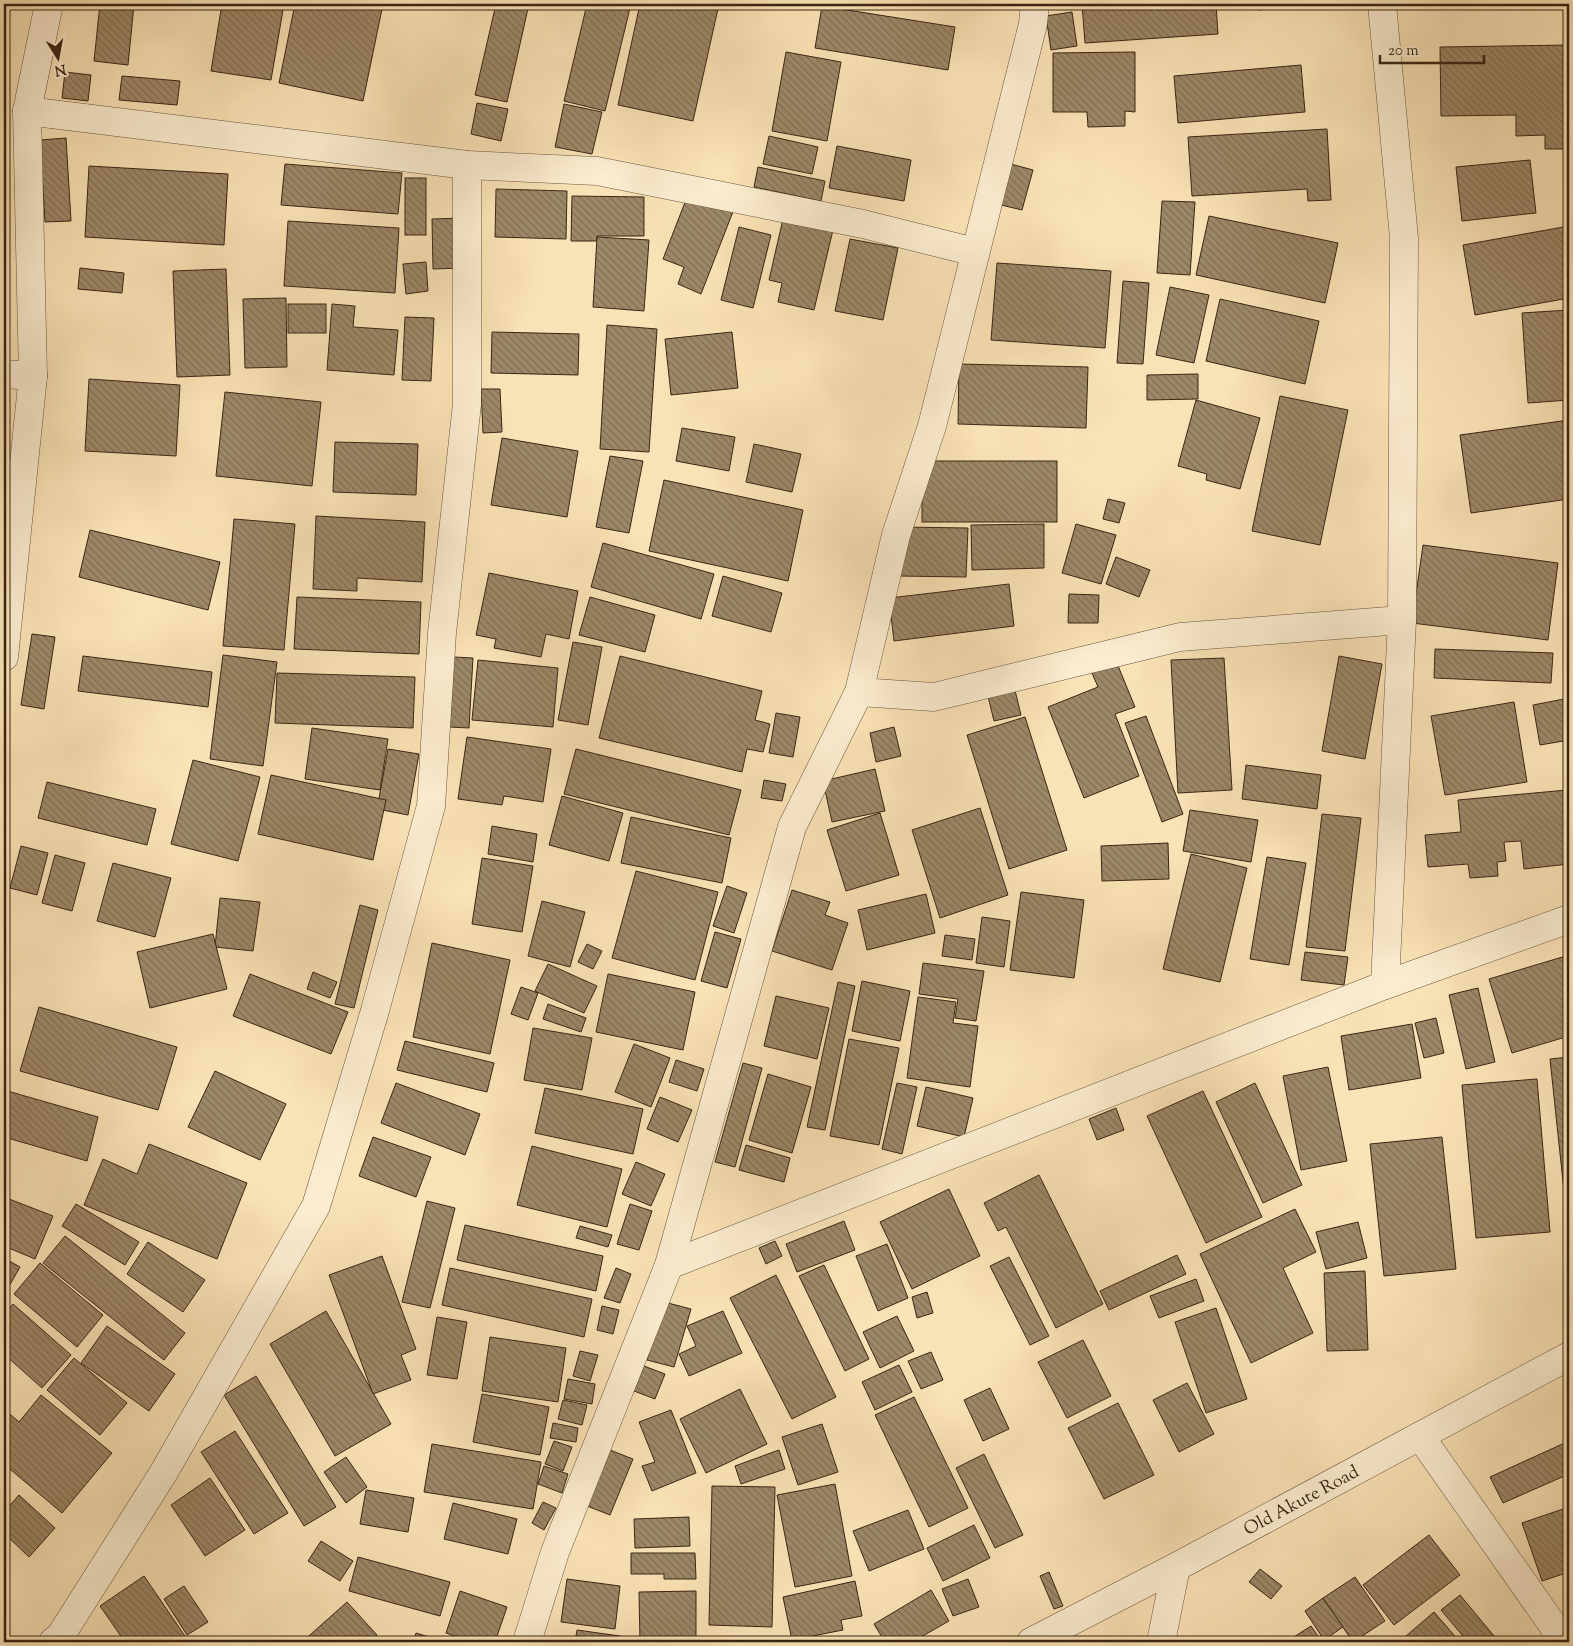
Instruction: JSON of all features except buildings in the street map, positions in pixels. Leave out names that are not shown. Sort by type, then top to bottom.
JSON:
[{"type":"street","points":[[4,657],[33,376],[27,111],[50,4]]},
{"type":"street","points":[[527,1642],[555,1552],[669,1265],[792,826],[858,692],[896,536],[932,426],[1033,24],[1035,4]]},
{"type":"street","points":[[1382,4],[1404,238],[1402,620],[1385,985]]},
{"type":"street","points":[[27,111],[467,165],[597,171],[863,224],[975,252]]},
{"type":"street","points":[[53,1642],[61,1635],[164,1472],[316,1206],[374,1014],[431,806],[442,634],[467,404],[467,165]]},
{"type":"street","points":[[4,374],[33,376]]},
{"type":"street","points":[[858,692],[934,697],[1180,637],[1402,620]]},
{"type":"street","points":[[669,1265],[1385,985],[1569,919]]},
{"type":"street","name":"Old Akute Road","points":[[1031,1642],[1176,1567],[1569,1356]]},
{"type":"street","points":[[1420,1436],[1561,1633]]},
{"type":"street","points":[[1161,1642],[1176,1567]]}]
